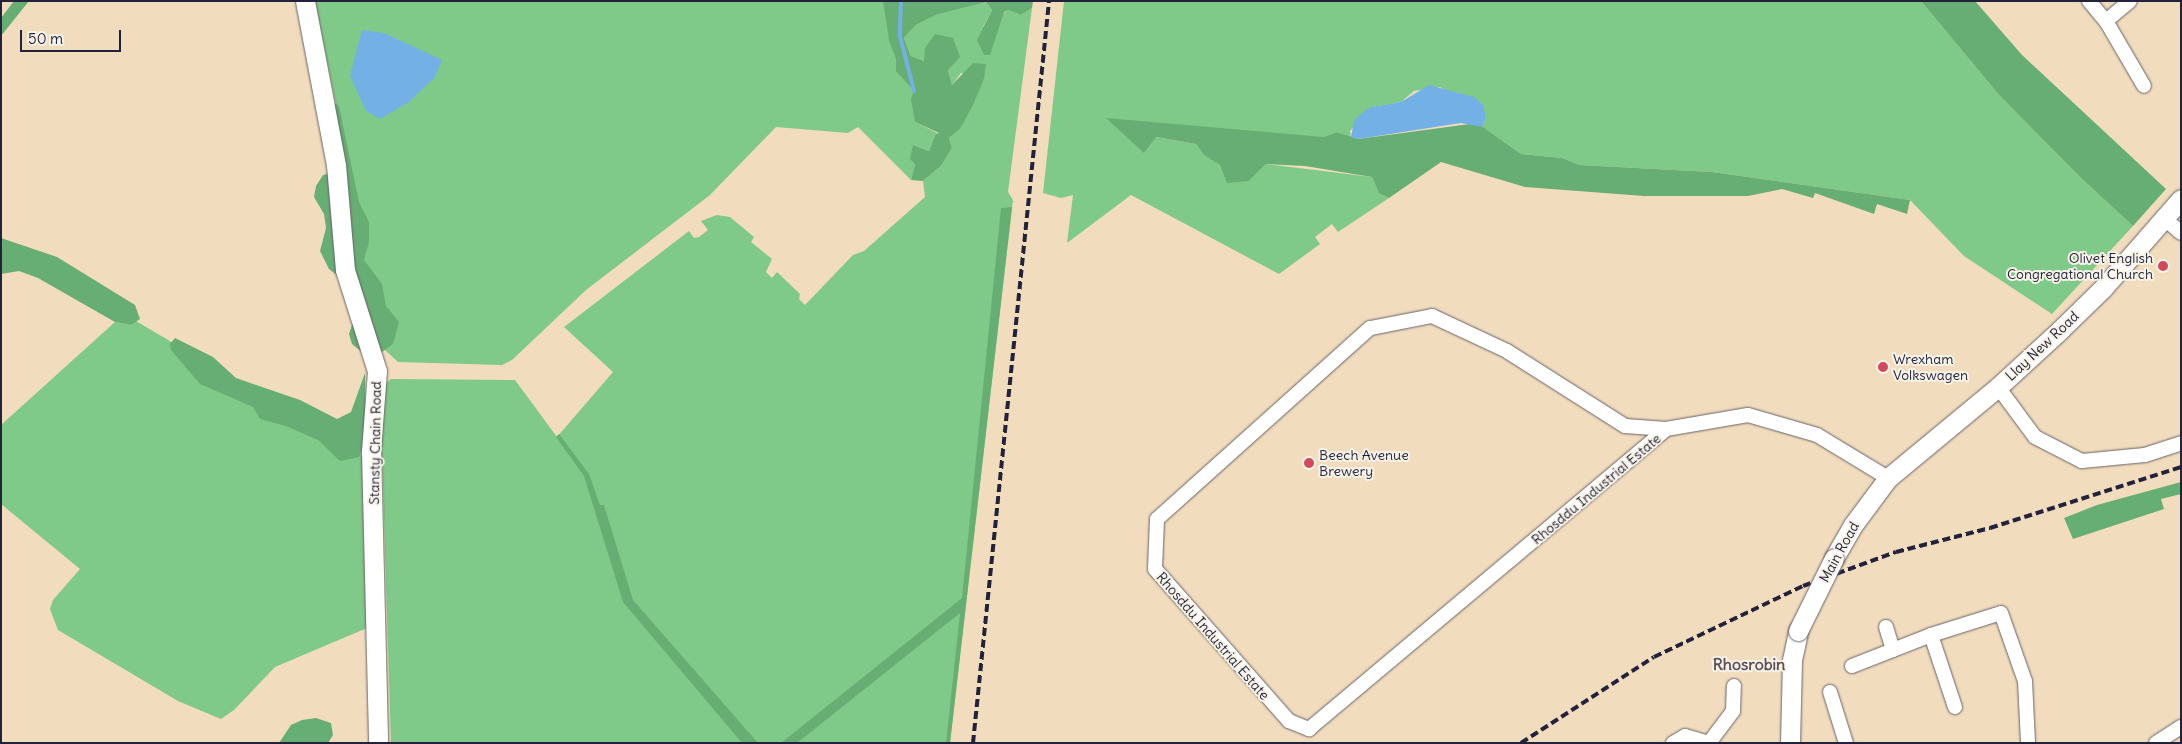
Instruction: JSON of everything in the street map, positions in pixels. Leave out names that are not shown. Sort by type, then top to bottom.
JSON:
[{"type":"street","name":"Stansty Chain Road","points":[[305,1],[336,165],[345,270],[376,371],[371,451],[378,743]]},
{"type":"street","points":[[2089,1],[2106,21],[2144,86]]},
{"type":"street","points":[[2106,21],[2130,1]]},
{"type":"street","name":"Llay New Road","points":[[1888,478],[1998,387],[2104,288],[2181,199]]},
{"type":"street","points":[[2165,219],[2181,233]]},
{"type":"street","name":"Rhosddu Industrial Estate","points":[[1666,430],[1309,729],[1288,721],[1155,569],[1156,519],[1370,328],[1432,316],[1507,351],[1625,426],[1666,430],[1748,415],[1817,435],[1888,478]]},
{"type":"street","points":[[1998,387],[2035,437],[2082,461],[2145,455],[2181,443]]},
{"type":"street","name":"Main Road","points":[[1790,743],[1791,669],[1798,631],[1834,558],[1853,525],[1888,478]]},
{"type":"street","points":[[1852,666],[1931,634],[2001,613],[2025,681],[2028,743]]},
{"type":"street","points":[[1886,627],[1893,650]]},
{"type":"street","points":[[1931,634],[1955,707]]},
{"type":"street","points":[[1673,743],[1685,736],[1709,743],[1733,712],[1734,686]]},
{"type":"street","points":[[1830,692],[1834,725],[1846,743]]},
{"type":"street","points":[[2156,743],[2181,727]]},
{"type":"green space","points":[[14,1],[29,1],[1,36],[1,18]]},
{"type":"green space","points":[[315,1],[901,1],[900,36],[914,91],[915,122],[939,134],[935,135],[929,151],[913,145],[915,164],[911,180],[858,127],[848,133],[776,127],[710,195],[586,290],[512,360],[502,365],[398,362],[385,350],[370,312],[348,164]]},
{"type":"green space","points":[[883,1],[1033,1],[1032,8],[1021,15],[1008,10],[1004,12],[990,55],[984,55],[977,40],[992,10],[986,2],[936,15],[916,25],[904,38],[911,56],[924,61],[925,48],[935,34],[953,38],[960,57],[948,70],[952,85],[973,63],[986,64],[984,79],[973,105],[960,129],[949,138],[952,148],[941,166],[923,181],[911,180],[915,164],[910,159],[913,145],[929,151],[935,135],[939,133],[915,122],[911,99],[914,91],[896,71],[896,59],[889,40]]},
{"type":"green space","points":[[1064,1],[1921,1],[1999,95],[2082,179],[2133,226],[2052,314],[1964,256],[1910,200],[1712,172],[1580,165],[1562,158],[1521,154],[1482,127],[1486,118],[1460,93],[1449,92],[1440,87],[1414,91],[1401,102],[1372,107],[1350,131],[1351,137],[1337,132],[1323,137],[1156,137],[1196,144],[1204,155],[1249,181],[1266,164],[1372,177],[1379,192],[1389,198],[1338,232],[1332,224],[1315,237],[1320,244],[1279,274],[1131,195],[1067,243],[1073,195],[1061,198],[1043,193]]},
{"type":"green space","points":[[1921,1],[1975,1],[2022,55],[2166,189],[2133,226],[2082,179],[1999,95]]},
{"type":"green space","points":[[986,2],[992,10],[983,27],[1008,10],[1021,15],[1032,8],[1008,192],[1013,200],[950,743],[391,743],[380,388],[391,379],[515,380],[557,437],[613,372],[564,327],[689,231],[694,238],[699,237],[708,230],[701,221],[717,215],[730,217],[754,237],[751,242],[772,259],[766,272],[772,278],[777,272],[800,294],[799,299],[805,305],[853,255],[864,251],[925,197],[923,181],[941,166],[952,148],[949,138],[960,129],[984,79],[961,73],[952,85],[948,70],[911,56],[904,38],[916,25],[936,15]]},
{"type":"green space","points":[[331,101],[339,106],[359,202],[369,222],[369,242],[364,260],[382,284],[386,306],[399,322],[393,344],[378,355],[363,353],[352,344],[349,334],[353,322],[343,280],[329,269],[320,251],[326,228],[324,214],[314,197],[316,186],[323,175],[331,173]]},
{"type":"green space","points":[[1106,118],[1323,137],[1337,132],[1358,139],[1477,123],[1521,154],[1562,158],[1580,165],[1712,172],[1910,200],[1907,214],[1877,204],[1874,214],[1815,193],[1813,198],[1782,189],[1748,196],[1644,196],[1525,187],[1441,162],[1389,198],[1379,193],[1372,177],[1305,166],[1266,164],[1249,181],[1227,183],[1220,165],[1204,155],[1196,144],[1156,137],[1144,153]]},
{"type":"green space","points":[[1012,207],[950,743],[946,743],[960,613],[797,743],[781,743],[962,598],[1001,208]]},
{"type":"green space","points":[[1,238],[57,257],[135,305],[140,319],[131,325],[115,322],[38,278],[19,271],[1,274]]},
{"type":"green space","points":[[136,321],[366,457],[367,628],[275,667],[234,710],[221,719],[178,701],[58,630],[50,609],[53,600],[80,569],[1,504],[1,425],[115,322],[131,325]]},
{"type":"green space","points":[[175,338],[213,357],[236,378],[300,400],[337,419],[351,412],[365,373],[366,441],[359,457],[340,461],[318,440],[286,426],[260,419],[253,407],[200,384],[171,350],[170,344]]},
{"type":"green space","points":[[559,434],[589,474],[600,505],[604,505],[633,600],[758,743],[742,743],[623,602],[584,476],[556,437]]},
{"type":"green space","points":[[2181,482],[2181,494],[2161,499],[2164,509],[2073,539],[2064,518],[2097,505]]},
{"type":"green space","points":[[316,718],[331,723],[333,735],[328,743],[279,743],[291,725],[302,720]]},
{"type":"water","points":[[362,30],[384,33],[442,60],[435,77],[409,102],[380,119],[366,111],[350,76]]},
{"type":"water","points":[[1429,85],[1474,97],[1483,105],[1486,118],[1482,127],[1461,123],[1358,139],[1351,137],[1354,121],[1371,107],[1401,102]]},
{"type":"waterway","points":[[901,1],[900,36],[914,91]]},
{"type":"railway","points":[[973,743],[1049,1]]},
{"type":"railway","points":[[1521,743],[1654,657],[1803,586],[1896,552],[1990,528],[2181,467]]},
{"type":"place","name":"Olivet English Congregational Church","points":[[2163,266]]},
{"type":"place","name":"Wrexham Volkswagen","points":[[1883,367]]},
{"type":"place","name":"Beech Avenue Brewery","points":[[1309,463]]},
{"type":"district","name":"Rhosrobin","points":[[1749,664]]}]
